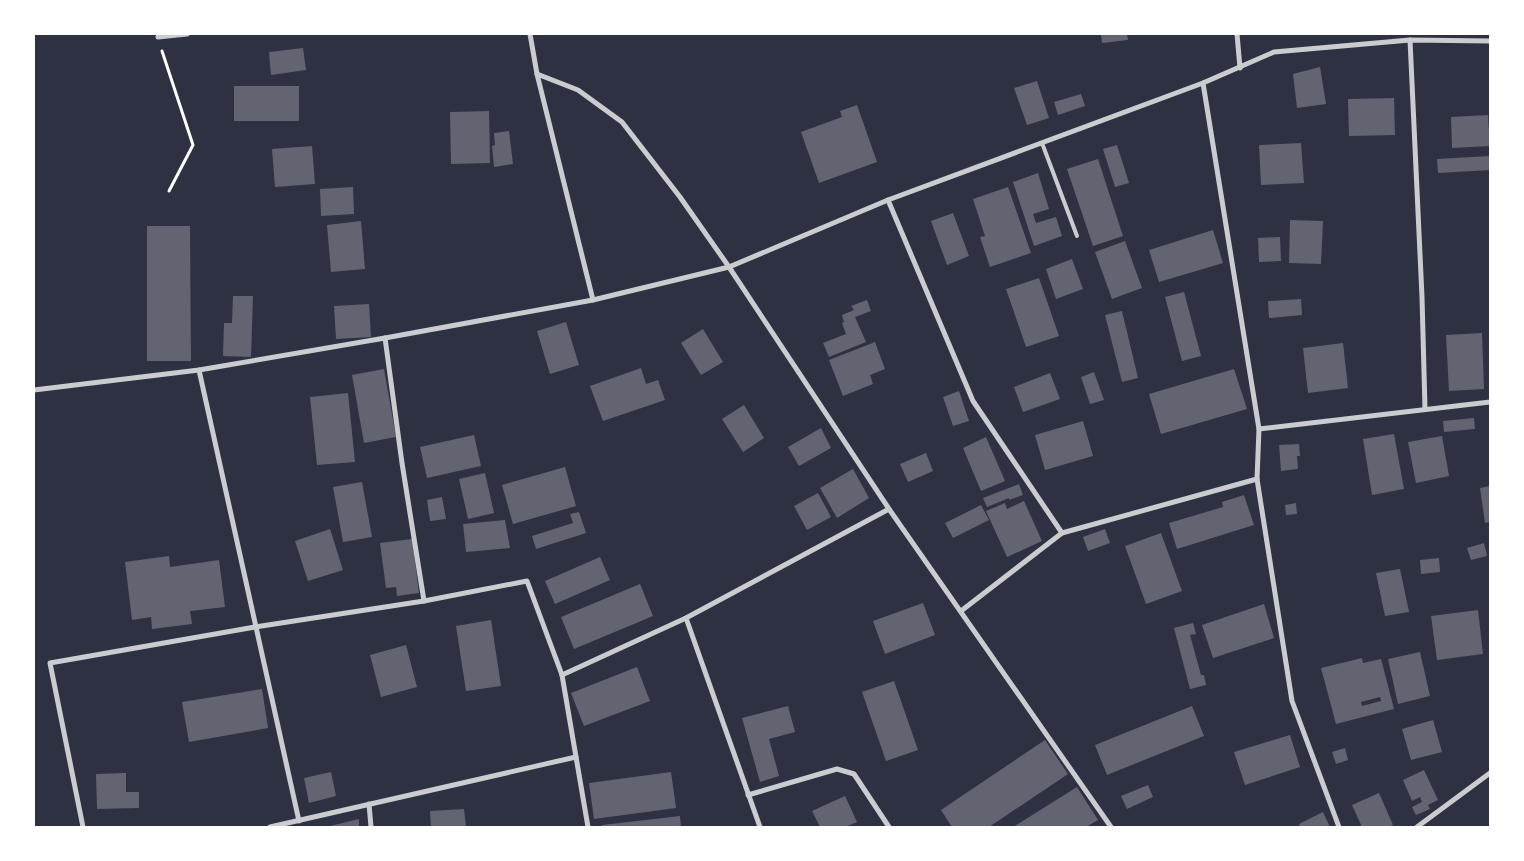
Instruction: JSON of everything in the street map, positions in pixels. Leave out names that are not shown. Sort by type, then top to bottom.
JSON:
[{"type":"street","points":[[158,37],[187,34]]},
{"type":"street","points":[[530,34],[537,74],[593,300]]},
{"type":"street","points":[[1238,34],[1240,68]]},
{"type":"street","points":[[1410,40],[1422,297],[1424,409]]},
{"type":"street","points":[[34,390],[199,370],[593,300],[729,267],[888,200],[1203,83],[1274,52],[1410,40],[1490,41]]},
{"type":"street","points":[[537,74],[578,90],[622,122],[680,197],[729,267],[889,509],[1111,827]]},
{"type":"street","points":[[1203,83],[1259,429],[1257,479],[1292,701],[1339,827]]},
{"type":"street","points":[[888,200],[973,401],[1062,533]]},
{"type":"street","points":[[385,338],[402,463],[424,601]]},
{"type":"street","points":[[199,370],[299,821]]},
{"type":"street","points":[[1259,429],[1490,402]]},
{"type":"street","points":[[961,612],[1062,533],[1257,479]]},
{"type":"street","points":[[562,675],[686,618],[889,509]]},
{"type":"street","points":[[83,827],[50,664],[424,601],[527,581],[562,675],[588,827]]},
{"type":"street","points":[[686,618],[760,827]]},
{"type":"street","points":[[270,827],[576,757]]},
{"type":"street","points":[[748,795],[837,769],[854,774],[889,827]]},
{"type":"street","points":[[1417,827],[1490,773]]},
{"type":"street","points":[[369,804],[371,827]]},
{"type":"lane","points":[[1042,143],[1077,236]]},
{"type":"path","points":[[158,37],[193,146],[168,191]]},
{"type":"building","points":[[1101,34],[1127,34],[1128,40],[1102,43]]},
{"type":"building","points":[[303,48],[306,70],[271,75],[269,52]]},
{"type":"building","points":[[1320,67],[1326,104],[1297,108],[1293,74]]},
{"type":"building","points":[[1037,81],[1049,118],[1027,125],[1014,88]]},
{"type":"building","points":[[234,86],[299,86],[299,121],[234,121]]},
{"type":"building","points":[[1081,94],[1085,106],[1058,115],[1054,102]]},
{"type":"building","points":[[1394,98],[1395,135],[1349,136],[1348,99]]},
{"type":"building","points":[[857,105],[877,162],[819,183],[801,132],[842,117],[840,111]]},
{"type":"building","points":[[489,111],[490,163],[451,164],[450,112]]},
{"type":"building","points":[[1488,115],[1490,146],[1452,148],[1451,117]]},
{"type":"building","points":[[509,131],[513,164],[494,167],[492,146],[495,145],[494,133]]},
{"type":"building","points":[[1301,143],[1304,183],[1261,185],[1259,145]]},
{"type":"building","points":[[1117,145],[1129,183],[1115,187],[1103,149]]},
{"type":"building","points":[[312,146],[315,184],[275,187],[272,149]]},
{"type":"building","points":[[1490,156],[1490,170],[1438,173],[1437,159]]},
{"type":"building","points":[[1098,159],[1123,236],[1093,246],[1067,169]]},
{"type":"building","points":[[1038,173],[1049,209],[1033,214],[1036,223],[1056,217],[1062,236],[1034,246],[1013,182]]},
{"type":"building","points":[[353,187],[354,214],[321,216],[320,189]]},
{"type":"building","points":[[1008,187],[1031,253],[990,267],[980,237],[985,236],[973,199]]},
{"type":"building","points":[[953,213],[969,256],[947,265],[931,221]]},
{"type":"building","points":[[1290,220],[1323,221],[1321,264],[1289,263]]},
{"type":"building","points":[[361,221],[365,269],[331,272],[327,225]]},
{"type":"building","points":[[147,226],[190,226],[191,361],[147,361]]},
{"type":"building","points":[[1213,230],[1223,263],[1159,282],[1149,250]]},
{"type":"building","points":[[1280,237],[1281,261],[1259,262],[1258,238]]},
{"type":"building","points":[[1125,241],[1142,288],[1112,299],[1095,252]]},
{"type":"building","points":[[1072,259],[1083,289],[1056,299],[1046,269]]},
{"type":"building","points":[[1039,278],[1059,336],[1026,347],[1006,289]]},
{"type":"building","points":[[1184,292],[1201,356],[1182,361],[1165,297]]},
{"type":"building","points":[[233,296],[253,296],[251,357],[223,356],[224,323],[232,323]]},
{"type":"building","points":[[1301,299],[1302,315],[1269,318],[1268,301]]},
{"type":"building","points":[[867,300],[871,311],[855,317],[866,342],[829,357],[823,343],[846,334],[842,323],[844,322],[842,315],[854,310],[851,306]]},
{"type":"building","points":[[369,304],[371,337],[336,339],[334,306]]},
{"type":"building","points":[[1122,311],[1138,378],[1122,382],[1105,315]]},
{"type":"building","points":[[566,322],[579,365],[550,374],[537,331]]},
{"type":"building","points":[[703,329],[723,362],[701,375],[681,343]]},
{"type":"building","points":[[1482,333],[1484,389],[1449,391],[1446,335]]},
{"type":"building","points":[[875,342],[885,369],[870,375],[873,384],[843,396],[829,360]]},
{"type":"building","points":[[1343,343],[1348,388],[1308,393],[1303,348]]},
{"type":"building","points":[[641,368],[646,384],[658,380],[665,400],[603,421],[590,386]]},
{"type":"building","points":[[384,369],[396,437],[364,443],[352,375]]},
{"type":"building","points":[[1234,369],[1247,409],[1161,434],[1149,394]]},
{"type":"building","points":[[1094,372],[1104,400],[1090,404],[1081,377]]},
{"type":"building","points":[[1050,373],[1060,399],[1023,412],[1014,387]]},
{"type":"building","points":[[959,391],[969,421],[953,426],[943,397]]},
{"type":"building","points":[[348,393],[355,462],[317,465],[310,397]]},
{"type":"building","points":[[744,405],[764,438],[743,452],[722,419]]},
{"type":"building","points":[[1474,418],[1475,429],[1444,432],[1443,421]]},
{"type":"building","points":[[1083,421],[1093,456],[1045,470],[1035,435]]},
{"type":"building","points":[[821,428],[831,448],[799,466],[788,447]]},
{"type":"building","points":[[1394,434],[1404,489],[1372,495],[1363,439]]},
{"type":"building","points":[[474,435],[481,466],[427,478],[420,447]]},
{"type":"building","points":[[1442,436],[1449,476],[1416,483],[1408,442]]},
{"type":"building","points":[[986,437],[1005,481],[981,491],[963,448]]},
{"type":"building","points":[[1299,444],[1300,456],[1297,456],[1298,469],[1281,471],[1279,445]]},
{"type":"building","points":[[926,453],[933,471],[908,482],[900,464]]},
{"type":"building","points":[[565,467],[576,506],[513,524],[502,485]]},
{"type":"building","points":[[853,469],[869,498],[837,518],[820,488]]},
{"type":"building","points":[[485,473],[494,513],[468,519],[459,479]]},
{"type":"building","points":[[362,482],[372,537],[343,542],[333,487]]},
{"type":"building","points":[[1019,484],[1023,495],[1009,500],[1009,498],[987,507],[983,498]]},
{"type":"building","points":[[1490,486],[1490,522],[1485,523],[1480,488]]},
{"type":"building","points":[[818,493],[831,517],[807,530],[794,506]]},
{"type":"building","points":[[1244,495],[1254,525],[1177,549],[1169,523],[1223,507],[1222,502]]},
{"type":"building","points":[[442,497],[446,519],[430,521],[427,500]]},
{"type":"building","points":[[1024,501],[1042,541],[1007,557],[986,511],[1005,503],[1007,509]]},
{"type":"building","points":[[1296,503],[1297,514],[1286,515],[1285,505]]},
{"type":"building","points":[[981,505],[989,520],[953,538],[945,523]]},
{"type":"building","points":[[579,512],[586,533],[536,549],[532,536],[573,523],[570,514]]},
{"type":"building","points":[[505,520],[510,548],[466,552],[463,524]]},
{"type":"building","points":[[330,529],[343,570],[308,581],[295,541]]},
{"type":"building","points":[[1105,529],[1110,543],[1088,551],[1083,537]]},
{"type":"building","points":[[1161,533],[1182,591],[1146,604],[1125,546]]},
{"type":"building","points":[[412,539],[419,593],[397,596],[396,587],[386,588],[380,543]]},
{"type":"building","points":[[1484,543],[1487,556],[1471,560],[1467,548]]},
{"type":"building","points":[[169,556],[170,567],[219,560],[225,607],[190,611],[192,624],[152,629],[151,617],[132,620],[125,562]]},
{"type":"building","points":[[600,557],[610,580],[555,604],[545,581]]},
{"type":"building","points":[[1439,558],[1440,572],[1421,574],[1420,560]]},
{"type":"building","points":[[1400,569],[1409,612],[1385,616],[1376,573]]},
{"type":"building","points":[[640,584],[653,616],[574,649],[561,617]]},
{"type":"building","points":[[923,603],[935,635],[885,654],[873,621]]},
{"type":"building","points":[[1264,604],[1274,638],[1213,658],[1202,625]]},
{"type":"building","points":[[1478,610],[1483,654],[1437,660],[1431,616]]},
{"type":"building","points":[[491,620],[501,686],[466,691],[456,626]]},
{"type":"building","points":[[1193,623],[1196,634],[1190,635],[1201,675],[1204,675],[1206,685],[1190,689],[1174,628]]},
{"type":"building","points":[[406,645],[417,687],[381,697],[370,655]]},
{"type":"building","points":[[1420,652],[1430,696],[1398,704],[1388,659]]},
{"type":"building","points":[[1362,658],[1363,663],[1381,659],[1394,709],[1336,724],[1321,668]],"holes":[[[1380,697],[1381,701],[1362,706],[1361,702]]]},
{"type":"building","points":[[637,667],[650,701],[584,726],[571,693]]},
{"type":"building","points":[[894,681],[918,750],[886,761],[862,692]]},
{"type":"building","points":[[262,689],[268,728],[189,742],[182,702]]},
{"type":"building","points":[[788,706],[795,732],[769,739],[779,776],[760,782],[742,718]]},
{"type":"building","points":[[1192,706],[1204,736],[1107,775],[1095,745]]},
{"type":"building","points":[[1433,720],[1442,752],[1411,760],[1402,729]]},
{"type":"building","points":[[1290,735],[1300,767],[1245,785],[1234,752]]},
{"type":"building","points":[[1045,740],[1068,774],[989,827],[952,827],[941,810]]},
{"type":"building","points":[[1345,748],[1348,760],[1336,764],[1332,752]]},
{"type":"building","points":[[1424,770],[1438,800],[1428,805],[1430,809],[1416,815],[1412,807],[1422,802],[1420,797],[1412,801],[1403,780]]},
{"type":"building","points":[[331,772],[336,796],[309,803],[304,778]]},
{"type":"building","points":[[671,772],[676,808],[594,819],[589,783]]},
{"type":"building","points":[[126,773],[126,792],[139,792],[139,808],[97,809],[96,774]]},
{"type":"building","points":[[1148,785],[1153,797],[1127,809],[1121,796]]},
{"type":"building","points":[[1077,787],[1098,820],[1086,827],[1013,827]]},
{"type":"building","points":[[1379,793],[1393,825],[1388,827],[1362,827],[1352,805]]},
{"type":"building","points":[[845,796],[857,822],[845,827],[820,827],[812,811]]},
{"type":"building","points":[[464,809],[466,827],[431,827],[430,811]]},
{"type":"building","points":[[1323,812],[1330,827],[1300,827],[1299,824]]},
{"type":"building","points":[[680,816],[681,827],[602,827],[602,825]]},
{"type":"building","points":[[359,819],[359,827],[326,827]]}]
